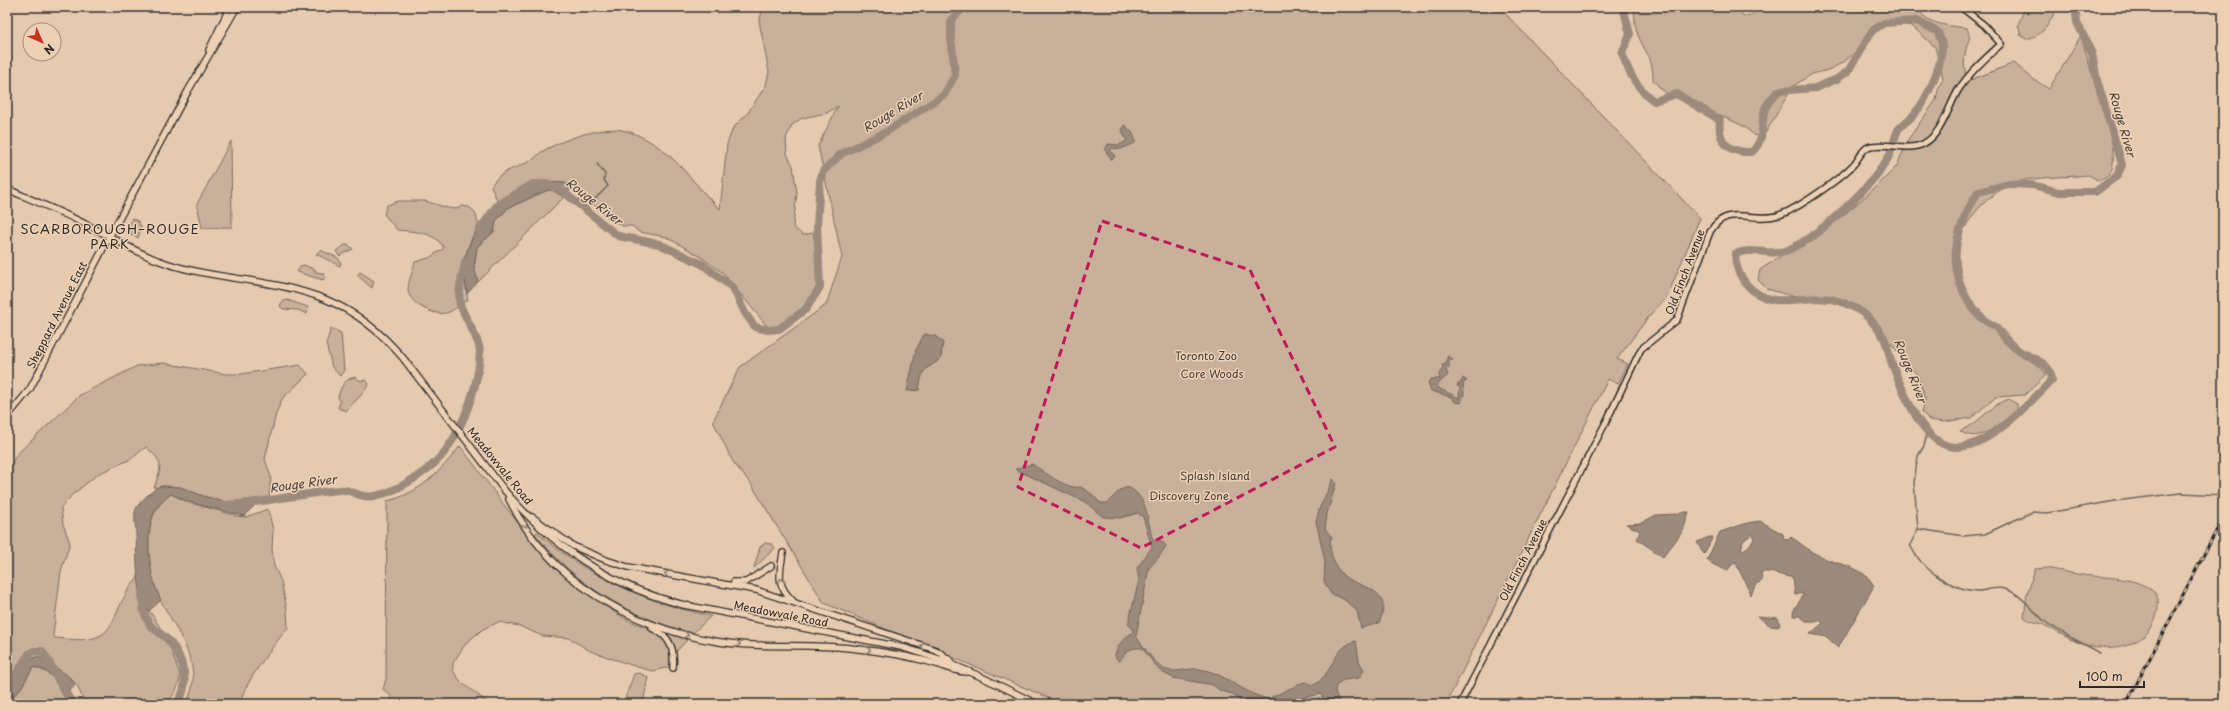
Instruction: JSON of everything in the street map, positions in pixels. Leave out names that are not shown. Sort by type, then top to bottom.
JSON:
[{"type":"main road","name":"Sheppard Avenue East","points":[[199,71],[230,7]]},
{"type":"main road","name":"Sheppard Avenue East","points":[[7,418],[30,389],[199,71],[237,7]]},
{"type":"main road","name":"Meadowvale Road","points":[[7,189],[110,236],[152,258],[176,267],[287,286],[323,297],[358,315],[377,330],[403,358],[505,491],[523,511],[555,541],[587,564],[611,578],[658,599],[901,646],[957,665],[1037,704]]},
{"type":"main road","points":[[505,491],[516,513],[546,552],[561,568],[589,592],[625,614],[659,631],[667,638],[671,644],[674,656],[673,668]]},
{"type":"main road","points":[[523,511],[573,546],[593,555],[628,567],[756,590],[936,650],[957,665]]},
{"type":"main road","points":[[783,553],[779,578],[785,593],[796,604]]},
{"type":"main road","points":[[706,580],[746,582],[771,566]]},
{"type":"main road","points":[[625,614],[680,633],[715,642],[752,645],[850,648],[921,660],[960,672],[972,672]]},
{"type":"street","name":"Old Finch Avenue","points":[[1460,704],[1606,422],[1641,349],[1678,320],[1710,232],[1716,223],[1728,216],[1766,219],[1781,215],[1841,175],[1852,166],[1866,148],[1923,144],[1933,136],[1940,128],[1960,87],[2001,44],[1984,25],[1961,7]]},
{"type":"highlighted area","points":[[1102,221],[1250,270],[1335,447],[1141,548],[1018,487]]},
{"type":"green space","name":"Toronto Zoo","points":[[764,7],[1499,7],[1700,218],[1667,297],[1650,315],[1617,359],[1628,364],[1618,384],[1608,379],[1446,704],[1063,704],[824,603],[751,484],[733,462],[713,421],[740,367],[826,305],[842,257],[818,146],[838,106],[827,113],[802,118],[792,125],[786,138],[787,154],[793,166],[797,193],[793,227],[803,235],[813,233],[820,278],[814,297],[807,306],[778,330],[767,326],[723,273],[698,255],[666,237],[639,232],[632,226],[623,226],[610,219],[571,185],[502,200],[498,203],[491,186],[495,180],[505,172],[534,159],[551,147],[581,135],[613,129],[622,130],[641,137],[665,152],[677,162],[720,209],[727,144],[733,128],[747,114],[766,85],[769,72],[759,21]]},
{"type":"green space","points":[[1634,7],[1734,7],[1744,16],[1751,16],[1757,7],[1919,7],[1921,13],[1932,21],[1939,24],[1967,28],[1970,37],[1966,48],[1964,64],[1968,81],[2014,63],[2033,79],[2049,89],[2082,34],[2089,66],[2108,125],[2112,143],[2113,159],[2110,174],[2106,178],[2099,181],[2089,175],[2024,180],[2001,189],[1987,200],[1974,214],[1964,229],[1958,245],[1956,262],[1959,279],[1968,295],[2009,343],[2023,356],[2039,366],[2046,375],[2025,395],[1996,397],[1971,418],[1944,422],[1929,420],[1922,412],[1925,400],[1919,377],[1862,309],[1840,301],[1788,295],[1767,289],[1758,280],[1760,270],[1785,253],[1813,241],[1875,188],[1897,166],[1909,138],[1936,100],[1943,78],[1935,47],[1912,26],[1890,22],[1879,24],[1867,42],[1844,62],[1828,70],[1812,74],[1793,86],[1766,132],[1755,136],[1745,127],[1669,95],[1661,89],[1653,80],[1650,59],[1636,29]]},
{"type":"green space","points":[[2025,7],[2057,7],[2046,28],[2038,35],[2026,39],[2021,36],[2018,25]]},
{"type":"green space","points":[[231,141],[232,227],[202,228],[197,204]]},
{"type":"green space","points":[[548,190],[552,190],[564,197],[478,282],[474,268],[477,247],[494,232],[496,221],[508,208]]},
{"type":"green space","points":[[399,201],[425,201],[456,209],[462,206],[469,207],[475,212],[479,227],[469,245],[465,262],[465,280],[468,300],[449,312],[435,313],[429,311],[417,304],[409,295],[408,287],[415,262],[429,258],[444,248],[435,238],[424,233],[397,230],[384,214],[387,205]]},
{"type":"green space","points":[[132,218],[139,222],[141,227],[138,238],[126,232]]},
{"type":"green space","points":[[345,245],[348,245],[353,249],[339,256],[336,251]]},
{"type":"green space","points":[[320,250],[338,258],[341,263],[340,266],[316,254]]},
{"type":"green space","points":[[304,265],[316,270],[315,272],[323,273],[325,277],[323,280],[297,272],[301,266]]},
{"type":"green space","points":[[360,272],[374,281],[372,288],[357,275]]},
{"type":"green space","points":[[287,300],[308,307],[307,314],[298,310],[283,309],[280,306],[282,302]]},
{"type":"green space","points":[[331,328],[341,333],[344,370],[340,376],[332,367],[326,344]]},
{"type":"green space","points":[[164,363],[226,374],[241,374],[300,365],[308,374],[282,399],[276,414],[265,459],[271,477],[269,497],[241,506],[203,496],[180,487],[162,486],[154,488],[160,466],[159,461],[146,447],[131,459],[98,474],[72,495],[61,508],[63,524],[70,543],[61,571],[53,635],[55,638],[81,640],[97,637],[104,633],[114,619],[130,587],[135,580],[139,578],[143,601],[167,638],[180,675],[180,679],[174,694],[166,704],[85,704],[77,685],[67,675],[23,663],[7,686],[7,473],[16,455],[80,395],[137,366]]},
{"type":"green space","points":[[355,377],[361,381],[366,380],[369,384],[363,393],[346,411],[338,408],[340,402],[338,397],[342,387],[348,380]]},
{"type":"green space","points":[[2008,399],[2017,404],[2017,410],[1998,425],[1983,434],[1975,436],[1968,435],[1960,431],[1974,423],[1996,405]]},
{"type":"green space","points":[[460,446],[519,524],[551,561],[569,578],[617,614],[655,630],[664,637],[670,648],[669,667],[653,671],[637,667],[590,651],[569,638],[542,636],[519,626],[499,622],[483,629],[466,643],[453,663],[453,671],[462,683],[490,704],[391,704],[391,696],[383,689],[386,679],[387,501],[399,498],[419,487],[437,473]]},
{"type":"green space","points":[[171,494],[188,502],[237,516],[246,517],[268,509],[273,530],[272,549],[274,566],[281,581],[287,610],[288,628],[268,653],[252,677],[242,697],[241,704],[185,704],[192,690],[193,676],[190,661],[178,631],[155,590],[149,563],[151,521],[157,508]]},
{"type":"green space","points":[[537,532],[576,562],[618,586],[663,603],[711,616],[692,634],[646,618],[625,608],[605,597],[569,570],[535,534]]},
{"type":"green space","points":[[765,543],[772,544],[775,548],[754,568],[760,547]]},
{"type":"green space","points":[[2046,568],[2082,575],[2120,579],[2139,583],[2148,587],[2157,595],[2158,601],[2157,614],[2153,624],[2148,632],[2140,639],[2132,643],[2122,646],[2102,647],[2079,643],[2043,625],[2027,619],[2024,617],[2027,594],[2035,569]]},
{"type":"green space","points":[[667,632],[687,640],[676,652],[673,643],[666,633]]},
{"type":"green space","points":[[33,667],[47,672],[59,680],[76,704],[7,704],[21,688]]},
{"type":"green space","points":[[639,673],[648,677],[643,704],[623,704],[634,674]]},
{"type":"shaded area","points":[[1124,125],[1132,132],[1135,137],[1135,143],[1121,149],[1113,148],[1110,151],[1115,156],[1112,160],[1105,150],[1108,144],[1119,145],[1127,141],[1122,131]]},
{"type":"shaded area","name":"Rouge River","points":[[548,182],[565,183],[573,187],[564,197],[552,190],[548,190],[508,208],[496,221],[494,231],[477,247],[474,268],[478,282],[467,294],[463,262],[473,236],[479,227],[490,217],[502,200],[514,193]]},
{"type":"shaded area","points":[[924,334],[935,336],[943,342],[941,358],[923,373],[919,390],[907,391],[916,350]]},
{"type":"shaded area","points":[[1449,356],[1453,360],[1449,361],[1449,367],[1446,370],[1448,375],[1439,383],[1438,388],[1459,398],[1460,387],[1457,386],[1463,378],[1467,381],[1463,383],[1464,394],[1461,403],[1455,402],[1451,397],[1431,391],[1428,382],[1431,379],[1440,379],[1439,374],[1443,368],[1442,365],[1445,365],[1447,357]]},
{"type":"shaded area","points":[[1032,464],[1062,483],[1069,486],[1081,487],[1093,495],[1100,503],[1107,503],[1120,490],[1128,487],[1135,492],[1144,504],[1153,540],[1162,541],[1166,546],[1149,568],[1136,636],[1157,664],[1164,669],[1172,671],[1198,669],[1207,671],[1268,699],[1304,682],[1314,685],[1325,676],[1342,649],[1356,641],[1359,661],[1364,670],[1359,678],[1343,680],[1336,685],[1335,692],[1340,704],[1326,704],[1321,694],[1301,698],[1298,704],[1257,704],[1239,700],[1233,694],[1221,691],[1213,685],[1173,678],[1160,671],[1142,648],[1131,649],[1119,662],[1115,656],[1117,648],[1124,639],[1133,632],[1132,628],[1128,624],[1139,580],[1137,568],[1152,547],[1143,517],[1138,513],[1120,518],[1103,517],[1085,502],[1015,469]]},
{"type":"shaded area","points":[[1333,479],[1336,483],[1327,514],[1325,529],[1332,537],[1330,546],[1333,560],[1339,571],[1345,577],[1377,593],[1383,604],[1383,612],[1379,623],[1361,628],[1357,611],[1345,600],[1331,594],[1324,581],[1325,561],[1316,521],[1320,507]]},
{"type":"shaded area","points":[[162,486],[180,487],[203,496],[241,506],[260,500],[244,516],[188,502],[171,494],[163,501],[153,515],[149,535],[151,570],[161,600],[149,611],[144,602],[139,584],[135,512],[146,497]]},
{"type":"shaded area","points":[[1689,512],[1683,531],[1663,557],[1637,539],[1640,531],[1626,524],[1641,523],[1656,515]]},
{"type":"shaded area","points":[[1760,521],[1783,534],[1784,539],[1788,540],[1791,537],[1816,554],[1857,570],[1869,579],[1874,586],[1838,648],[1827,637],[1810,634],[1823,623],[1821,621],[1806,621],[1800,616],[1793,616],[1794,610],[1803,593],[1795,595],[1793,578],[1770,572],[1761,572],[1762,581],[1756,584],[1751,595],[1735,561],[1727,571],[1707,560],[1720,532],[1747,523]],"holes":[[[1752,534],[1755,538],[1748,547],[1741,551],[1743,541]]]},
{"type":"shaded area","points":[[1713,537],[1704,554],[1697,542]]},
{"type":"shaded area","points":[[1757,616],[1778,618],[1780,625],[1778,627],[1771,626]]},
{"type":"shaded area","points":[[38,656],[67,675],[76,684],[70,691],[44,670],[33,667],[21,688],[7,702],[7,686],[23,663]]},
{"type":"waterway","name":"Rouge River","points":[[479,230],[497,205],[533,184],[547,184],[561,190],[618,236],[659,244],[702,264],[733,288],[745,313],[755,327],[768,330],[779,329],[806,309],[820,287],[817,225],[820,181],[823,171],[841,154],[886,132],[944,95],[955,75],[951,37],[951,20],[964,7]]},
{"type":"waterway","name":"Rouge River","points":[[1623,7],[1630,34],[1622,53],[1630,74],[1642,91],[1654,101],[1677,94],[1720,120],[1721,135],[1723,140],[1731,148],[1744,152],[1752,152],[1759,142],[1762,133],[1763,117],[1766,106],[1778,91],[1815,88],[1837,79],[1848,71],[1872,31],[1884,23],[1917,21],[1938,32],[1942,44],[1941,54],[1937,72],[1929,91],[1920,107],[1898,130],[1889,156],[1871,181],[1844,209],[1815,234],[1788,250],[1782,252],[1749,251],[1735,254],[1738,270],[1746,284],[1759,295],[1775,300],[1813,298],[1835,300],[1845,303],[1866,316],[1884,338],[1892,364],[1906,397],[1919,420],[1934,438],[1943,444],[1957,447],[1972,444],[1988,437],[2003,427],[2031,402],[2052,380],[2048,369],[2040,361],[2014,348],[1994,326],[1977,314],[1960,283],[1956,268],[1958,238],[1962,223],[1978,192],[2009,184],[2033,185],[2059,192],[2095,192],[2117,176],[2122,165],[2097,80],[2092,54],[2077,22],[2075,7]]},
{"type":"waterway","points":[[585,209],[608,186],[604,180],[605,174],[597,164]]},
{"type":"waterway","name":"Rouge River","points":[[225,505],[339,490],[348,491],[362,496],[379,495],[397,488],[416,477],[441,457],[453,440],[465,416],[474,389],[479,363],[479,346],[459,299],[465,262]]},
{"type":"waterway","points":[[1924,427],[1926,438],[1924,446],[1918,456],[1914,482],[1918,529],[1910,545],[1921,562],[1938,577],[1958,587],[1978,591],[1998,588],[2011,591],[2023,599],[2047,623],[2100,653]]},
{"type":"waterway","points":[[1918,529],[1964,536],[1985,534],[2032,512],[2047,513],[2115,501],[2181,493],[2223,495]]},
{"type":"waterway","name":"Rouge River","points":[[142,592],[144,609],[150,625],[169,641],[182,663],[185,680],[184,689],[176,704]]},
{"type":"waterway","name":"Rouge River","points":[[7,689],[29,654],[34,651],[42,651],[62,687],[75,704]]},
{"type":"railway","points":[[2126,704],[2223,518]]},
{"type":"district","name":"SCARBOROUGH–ROUGE PARK","points":[[110,236]]},
{"type":"park label","name":"Core Woods","points":[[1212,374]]},
{"type":"park label","name":"Splash Island","points":[[1215,476]]},
{"type":"park label","name":"Discovery Zone","points":[[1189,496]]}]
